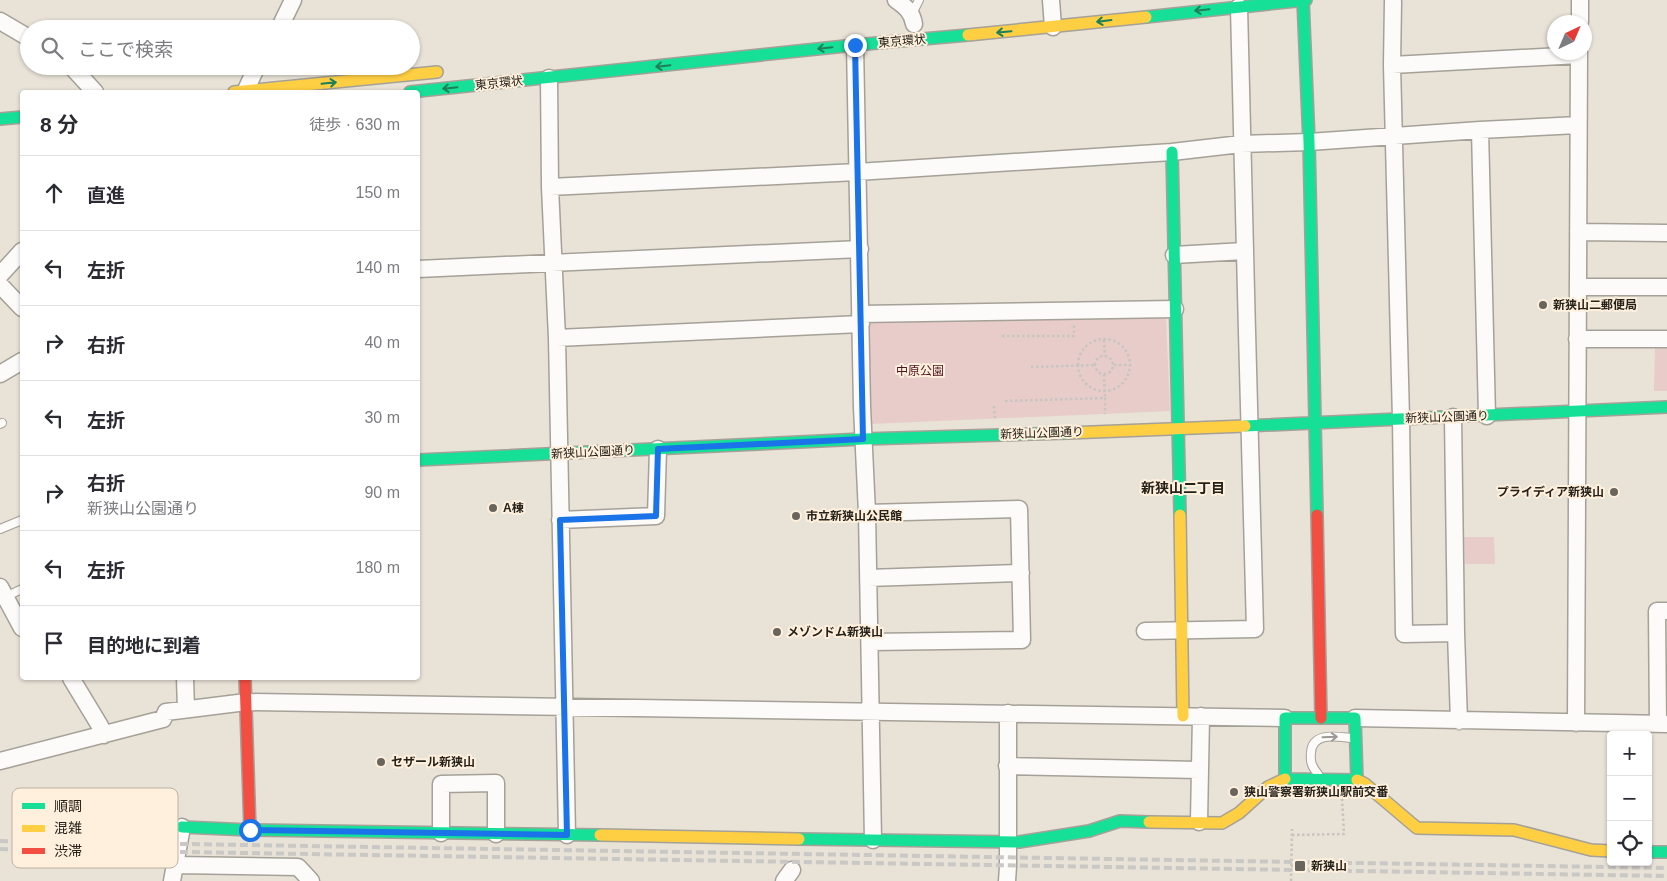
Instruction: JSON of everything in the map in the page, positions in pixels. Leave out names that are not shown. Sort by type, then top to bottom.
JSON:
[{"type":"main road","name":"東京環状","points":[[420,91],[1304,0]]},
{"type":"main road","points":[[1304,0],[1309,142],[1321,718]]},
{"type":"main road","points":[[420,73],[449,70]]},
{"type":"main road","points":[[261,90],[402,75]]},
{"type":"main road","points":[[0,119],[20,117]]},
{"type":"main road","points":[[1172,152],[1179,429],[1183,716]]},
{"type":"main road","name":"新狭山公園通り","points":[[420,460],[863,439],[1179,429],[1667,407]]},
{"type":"main road","points":[[245,680],[250,830]]},
{"type":"main road","points":[[1285,780],[1285,718],[1355,718],[1357,780]]},
{"type":"main road","points":[[182,826],[250,830],[1008,842],[1089,831],[1120,821],[1222,823],[1233,819],[1273,783],[1285,780],[1357,780],[1365,784],[1417,828],[1514,830],[1591,850],[1607,851]]},
{"type":"main road","points":[[1652,852],[1667,852]]},
{"type":"street","points":[[283,20],[293,0]]},
{"type":"street","points":[[896,0],[905,6],[915,17]]},
{"type":"street","points":[[1580,0],[1580,15]]},
{"type":"street","points":[[1393,2],[1392,65],[1401,419],[1404,634],[1456,633]]},
{"type":"street","points":[[1051,7],[1053,27]]},
{"type":"street","points":[[1145,631],[1255,629],[1239,7]]},
{"type":"street","points":[[0,21],[20,33]]},
{"type":"street","points":[[855,45],[873,840]]},
{"type":"street","points":[[1392,65],[1547,56]]},
{"type":"street","points":[[1576,723],[1579,60]]},
{"type":"street","points":[[79,75],[93,90]]},
{"type":"street","points":[[243,90],[252,75]]},
{"type":"street","points":[[549,78],[550,187],[557,338],[567,835]]},
{"type":"street","points":[[550,187],[857,172],[1172,152],[1242,144],[1309,142],[1394,135],[1578,125]]},
{"type":"street","points":[[1480,130],[1487,416]]},
{"type":"street","points":[[1578,232],[1667,233]]},
{"type":"street","points":[[420,269],[860,249]]},
{"type":"street","points":[[1174,255],[1244,251]]},
{"type":"street","points":[[0,275],[20,253]]},
{"type":"street","points":[[0,285],[20,306]]},
{"type":"street","points":[[1578,287],[1667,287]]},
{"type":"street","points":[[557,338],[861,319],[1175,309]]},
{"type":"street","points":[[1577,339],[1667,339]]},
{"type":"street","points":[[0,374],[20,362]]},
{"type":"street","points":[[1453,417],[1459,721]]},
{"type":"street","points":[[560,520],[656,516],[658,449]]},
{"type":"street","points":[[867,513],[1019,509],[1022,640],[870,642]]},
{"type":"street","points":[[868,578],[1020,573]]},
{"type":"street","points":[[2,592],[20,624]]},
{"type":"street","points":[[1355,718],[1576,723],[1652,727],[1657,611],[1667,611]]},
{"type":"street","points":[[72,680],[104,735]]},
{"type":"street","points":[[185,680],[186,709]]},
{"type":"street","points":[[0,761],[163,719],[166,712],[246,702],[1285,718]]},
{"type":"street","points":[[1007,881],[1008,713]]},
{"type":"street","points":[[1199,822],[1201,716]]},
{"type":"street","points":[[1007,766],[1199,770]]},
{"type":"street","points":[[441,833],[441,784],[496,783],[496,834]]},
{"type":"street","points":[[178,848],[182,826]]},
{"type":"street","points":[[178,865],[298,867],[311,881]]},
{"type":"street","points":[[172,881],[174,868]]},
{"type":"lane","points":[[0,529],[20,521]]},
{"type":"lane","points":[[2,592],[20,588]]},
{"type":"lane","points":[[1323,780],[1310,761],[1311,748],[1314,742],[1328,736],[1355,738]]},
{"type":"path","points":[[1002,336],[1074,336],[1074,318]]},
{"type":"path","points":[[1104,339],[1104,356]]},
{"type":"path","points":[[1104,339],[1117,342],[1122,346],[1129,358],[1130,365],[1127,378],[1123,383],[1111,390],[1104,391],[1091,388],[1086,384],[1078,365],[1080,354],[1088,345],[1104,339]]},
{"type":"path","points":[[1104,356],[1111,358],[1114,365],[1111,371],[1104,374],[1098,371],[1095,365],[1098,358],[1104,356]]},
{"type":"path","points":[[1031,367],[1095,365]]},
{"type":"path","points":[[1114,365],[1130,365]]},
{"type":"path","points":[[1104,374],[1106,417]]},
{"type":"path","points":[[1005,401],[1105,398]]},
{"type":"path","points":[[1292,836],[1344,834],[1342,797]]},
{"type":"path","points":[[1291,881],[1292,830]]},
{"type":"path","points":[[1291,866],[1296,866]]},
{"type":"green space","name":"中原公園","points":[[1162,315],[1166,319],[1170,411],[870,424],[867,327],[874,320]]},
{"type":"green space","points":[[1655,348],[1667,348],[1667,391],[1654,391]]},
{"type":"green space","points":[[1464,537],[1494,537],[1495,564],[1465,564]]},
{"type":"railway","points":[[0,841],[12,841]]},
{"type":"railway","points":[[178,844],[1667,868]]},
{"type":"railway","points":[[0,849],[12,849]]},
{"type":"railway","points":[[178,852],[1667,876]]},
{"type":"traffic: fast","points":[[1303,0],[1309,142],[1317,515]]},
{"type":"traffic: fast","points":[[1146,17],[1306,0]]},
{"type":"traffic: fast","points":[[420,91],[855,45],[968,35]]},
{"type":"traffic: fast","points":[[0,119],[20,117]]},
{"type":"traffic: fast","points":[[1172,152],[1180,515]]},
{"type":"traffic: fast","points":[[1245,426],[1667,407]]},
{"type":"traffic: fast","points":[[420,460],[863,439],[1068,433]]},
{"type":"traffic: fast","points":[[1285,718],[1355,718],[1357,780],[1285,779],[1285,718]]},
{"type":"traffic: fast","points":[[799,839],[1019,842],[1089,831],[1120,821],[1149,822]]},
{"type":"traffic: fast","points":[[182,827],[250,830],[600,835]]},
{"type":"traffic: fast","points":[[1652,852],[1667,852]]},
{"type":"traffic: slow","points":[[968,35],[1146,17]]},
{"type":"traffic: slow","points":[[420,74],[437,72]]},
{"type":"traffic: slow","points":[[254,90],[407,75]]},
{"type":"traffic: slow","points":[[1068,433],[1245,426]]},
{"type":"traffic: slow","points":[[1180,515],[1183,716]]},
{"type":"traffic: slow","points":[[1149,822],[1222,823],[1239,813],[1268,787],[1285,779]]},
{"type":"traffic: slow","points":[[1357,780],[1365,784],[1417,828],[1514,830],[1591,850],[1607,851]]},
{"type":"traffic: slow","points":[[600,835],[799,839]]},
{"type":"traffic: jam","points":[[1317,515],[1321,718]]},
{"type":"traffic: jam","points":[[245,680],[250,830]]},
{"type":"place","name":"新狭山二郵便局","points":[[1543,305]]},
{"type":"place","name":"プライディア新狭山","points":[[1614,492]]},
{"type":"place","name":"A棟","points":[[493,508]]},
{"type":"place","name":"市立新狭山公民館","points":[[796,516]]},
{"type":"place","name":"メゾンドム新狭山","points":[[777,632]]},
{"type":"place","name":"セザール新狭山","points":[[381,762]]},
{"type":"place","name":"狭山警察署新狭山駅前交番","points":[[1234,792]]},
{"type":"place","name":"新狭山","points":[[1300,866]]},
{"type":"district","name":"新狭山二丁目","points":[[1183,488]]},
{"type":"route","points":[[250,830],[567,835],[560,520],[656,516],[658,449],[863,439],[855,45]]}]
